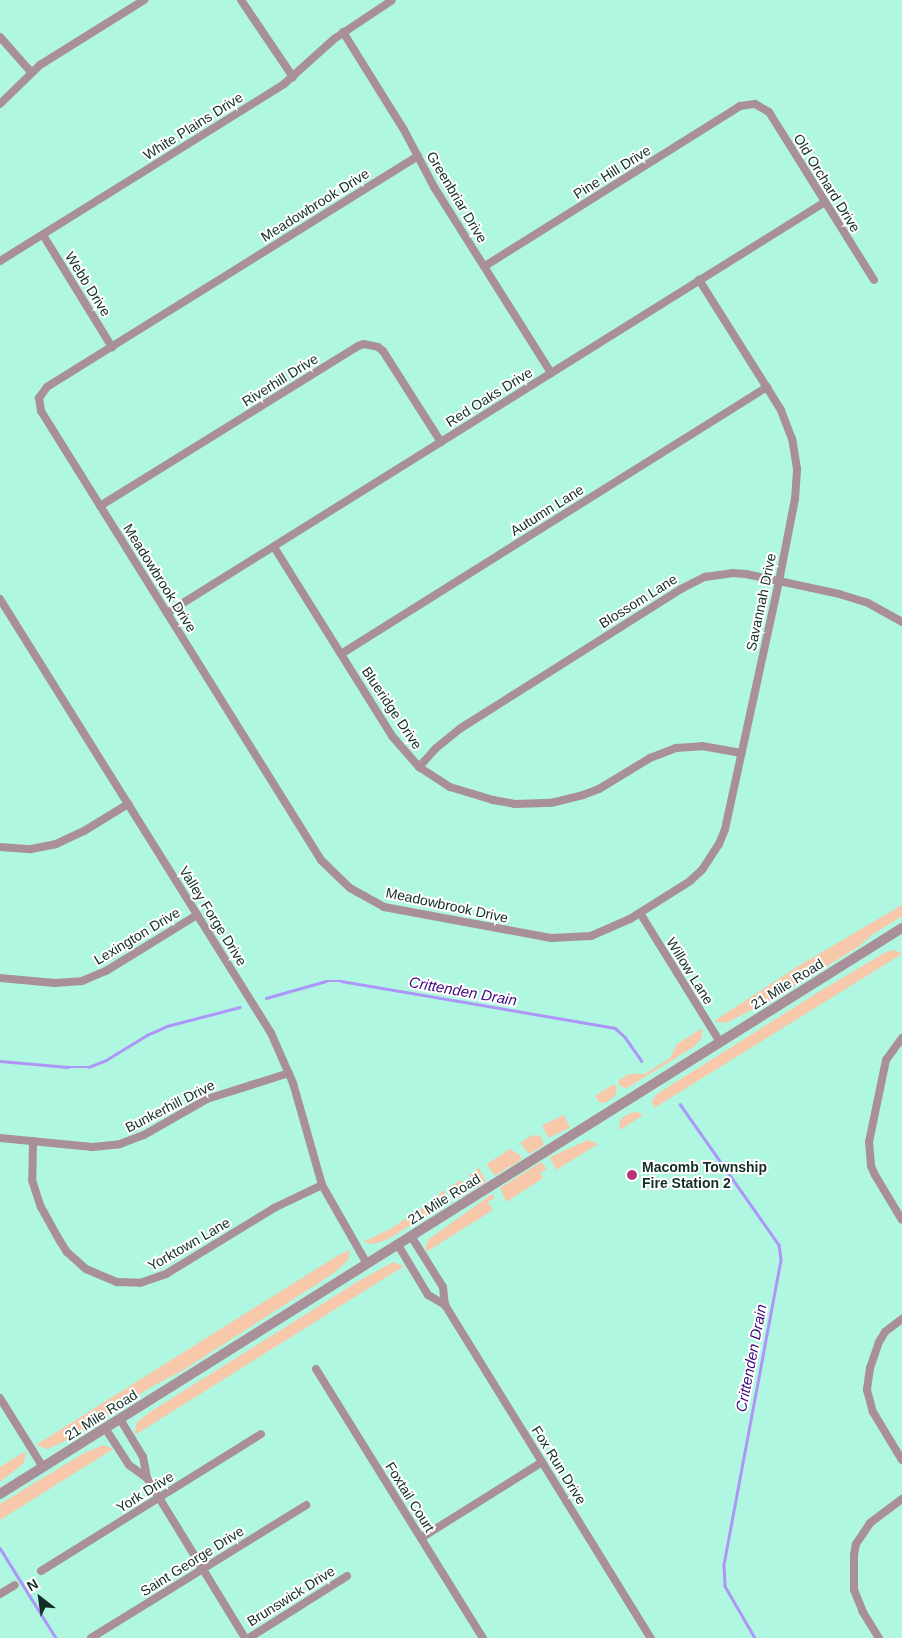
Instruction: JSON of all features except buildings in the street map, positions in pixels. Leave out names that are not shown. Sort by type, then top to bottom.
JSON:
[{"type":"street","points":[[0,104],[31,72],[144,0]]},
{"type":"street","points":[[241,0],[293,77]]},
{"type":"street","name":"White Plains Drive","points":[[0,261],[293,77],[343,32],[391,1]]},
{"type":"street","name":"Greenbriar Drive","points":[[343,32],[551,373]]},
{"type":"street","points":[[0,37],[31,72]]},
{"type":"street","name":"Old Orchard Drive","points":[[755,104],[769,112],[874,280]]},
{"type":"street","name":"Pine Hill Drive","points":[[484,266],[740,106],[755,104]]},
{"type":"street","name":"Meadowbrook Drive","points":[[418,156],[47,387],[40,398],[41,410],[321,860],[338,878],[361,896],[397,910],[551,938],[591,936],[617,926],[640,914]]},
{"type":"street","name":"Red Oaks Drive","points":[[167,613],[824,202]]},
{"type":"street","name":"Webb Drive","points":[[43,235],[112,346]]},
{"type":"street","name":"Savannah Drive","points":[[640,914],[690,881],[711,858],[725,829],[795,499],[797,469],[787,424],[767,387],[700,280]]},
{"type":"street","name":"Riverhill Drive","points":[[100,506],[364,344],[378,347],[384,351],[441,442]]},
{"type":"street","name":"Autumn Lane","points":[[341,654],[767,387]]},
{"type":"street","name":"Blueridge Drive","points":[[274,547],[392,736],[419,767],[437,781],[461,792],[493,800],[534,804],[551,803],[583,795],[613,781],[650,758],[676,748],[702,746],[741,754]]},
{"type":"street","name":"Blossom Lane","points":[[419,767],[435,749],[461,728],[694,582],[706,577],[732,573],[839,594],[868,603],[902,622]]},
{"type":"street","name":"Valley Forge Drive","points":[[0,599],[271,1033],[289,1073],[322,1185],[367,1264]]},
{"type":"street","points":[[0,847],[31,849],[56,844],[84,831],[128,804]]},
{"type":"street","name":"Willow Lane","points":[[640,914],[720,1042]]},
{"type":"street","name":"Lexington Drive","points":[[0,978],[55,983],[82,981],[106,971],[197,915]]},
{"type":"street","name":"21 Mile Road","points":[[0,1494],[720,1042],[901,932]]},
{"type":"street","points":[[902,1038],[886,1060],[869,1142],[871,1166],[902,1220]]},
{"type":"street","name":"Bunkerhill Drive","points":[[0,1138],[93,1147],[120,1144],[144,1135],[207,1099],[289,1073]]},
{"type":"street","name":"Yorktown Lane","points":[[33,1141],[32,1180],[41,1207],[56,1235],[67,1252],[86,1269],[117,1282],[140,1283],[166,1274],[274,1208],[322,1185]]},
{"type":"street","name":"Fox Run Drive","points":[[412,1236],[443,1287],[445,1306]]},
{"type":"street","name":"Fox Run Drive","points":[[398,1245],[428,1295],[445,1306],[651,1638]]},
{"type":"street","points":[[902,1319],[885,1332],[879,1342],[870,1368],[868,1390],[873,1412],[902,1460]]},
{"type":"street","name":"Foxtail Court","points":[[316,1369],[483,1638]]},
{"type":"street","points":[[0,1398],[43,1467]]},
{"type":"street","points":[[120,1419],[143,1457],[147,1478],[247,1638]]},
{"type":"street","points":[[105,1428],[129,1466],[147,1478]]},
{"type":"street","name":"York Drive","points":[[41,1571],[261,1434]]},
{"type":"street","points":[[421,1538],[542,1462]]},
{"type":"street","points":[[879,1638],[858,1601],[854,1590],[854,1555],[856,1544],[870,1523],[902,1499]]},
{"type":"street","name":"Saint George Drive","points":[[90,1638],[306,1505]]},
{"type":"street","name":"Brunswick Drive","points":[[247,1638],[347,1576]]},
{"type":"street","points":[[0,1594],[15,1585]]},
{"type":"shaded area","points":[[902,905],[902,916],[872,935],[858,947],[771,1000],[726,1023],[714,1021],[800,965]]},
{"type":"shaded area","points":[[895,950],[902,954],[654,1108],[652,1101],[657,1094],[817,993],[886,952]]},
{"type":"shaded area","points":[[703,1028],[701,1039],[695,1046],[627,1088],[620,1086],[618,1081],[629,1074],[645,1074],[670,1058],[677,1044]]},
{"type":"shaded area","points":[[614,1084],[617,1088],[615,1096],[605,1103],[599,1102],[595,1096]]},
{"type":"shaded area","points":[[638,1112],[643,1115],[620,1130],[619,1124],[622,1118],[630,1113]]},
{"type":"shaded area","points":[[564,1115],[570,1128],[548,1138],[542,1125]]},
{"type":"shaded area","points":[[534,1134],[536,1137],[540,1135],[544,1145],[529,1154],[520,1143]]},
{"type":"shaded area","points":[[588,1140],[598,1144],[556,1170],[550,1157]]},
{"type":"shaded area","points":[[510,1149],[520,1155],[521,1160],[496,1175],[493,1174],[487,1164]]},
{"type":"shaded area","points":[[541,1162],[547,1169],[540,1173],[543,1178],[506,1202],[500,1188]]},
{"type":"shaded area","points":[[479,1168],[486,1182],[478,1187],[469,1175]]},
{"type":"shaded area","points":[[461,1180],[468,1193],[459,1198],[449,1187]]},
{"type":"shaded area","points":[[444,1190],[449,1202],[388,1239],[374,1244],[363,1242],[390,1229],[424,1207]]},
{"type":"shaded area","points":[[492,1194],[495,1198],[488,1202],[493,1210],[426,1252],[426,1245],[429,1239]]},
{"type":"shaded area","points":[[350,1250],[348,1260],[334,1273],[182,1371],[153,1386],[63,1442],[47,1449],[36,1445],[337,1256]]},
{"type":"shaded area","points":[[393,1262],[404,1266],[135,1435],[136,1423],[150,1412],[357,1282]]},
{"type":"shaded area","points":[[104,1445],[113,1449],[0,1520],[0,1504],[84,1453]]},
{"type":"shaded area","points":[[26,1451],[24,1463],[0,1482],[0,1467]]},
{"type":"waterway","name":"Crittenden Drain","points":[[266,998],[326,981],[341,981],[615,1028],[625,1037],[642,1061]]},
{"type":"waterway","name":"Crittenden Drain","points":[[0,1061],[89,1067],[106,1060],[147,1035],[167,1026],[240,1007]]},
{"type":"waterway","name":"Crittenden Drain","points":[[680,1104],[779,1245],[781,1260],[724,1565],[725,1586],[755,1638]]},
{"type":"waterway","points":[[0,1548],[56,1638]]},
{"type":"place","name":"Macomb Township Fire Station 2","points":[[632,1175]]}]
